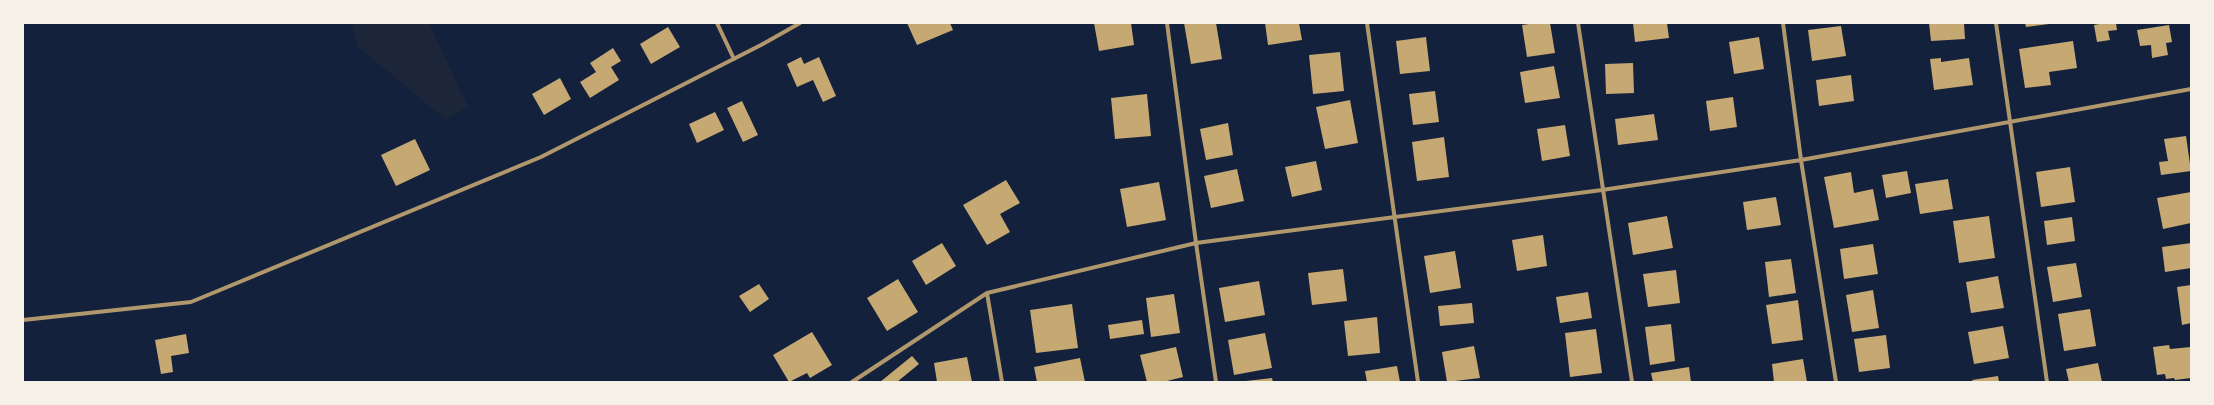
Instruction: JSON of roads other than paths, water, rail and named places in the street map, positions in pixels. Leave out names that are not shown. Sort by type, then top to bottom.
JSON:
[{"type":"street","points":[[717,23],[734,59]]},
{"type":"street","points":[[23,320],[191,302],[541,157],[734,59],[800,23]]},
{"type":"street","points":[[1167,23],[1216,382]]},
{"type":"street","points":[[1367,23],[1418,382]]},
{"type":"street","points":[[1578,23],[1632,382]]},
{"type":"street","points":[[1784,23],[1801,160],[1836,382]]},
{"type":"street","points":[[1996,23],[2047,382]]},
{"type":"street","points":[[852,382],[987,292],[1196,243],[1602,190],[1801,160],[2010,120],[2191,89]]},
{"type":"street","points":[[987,292],[1002,382]]}]
